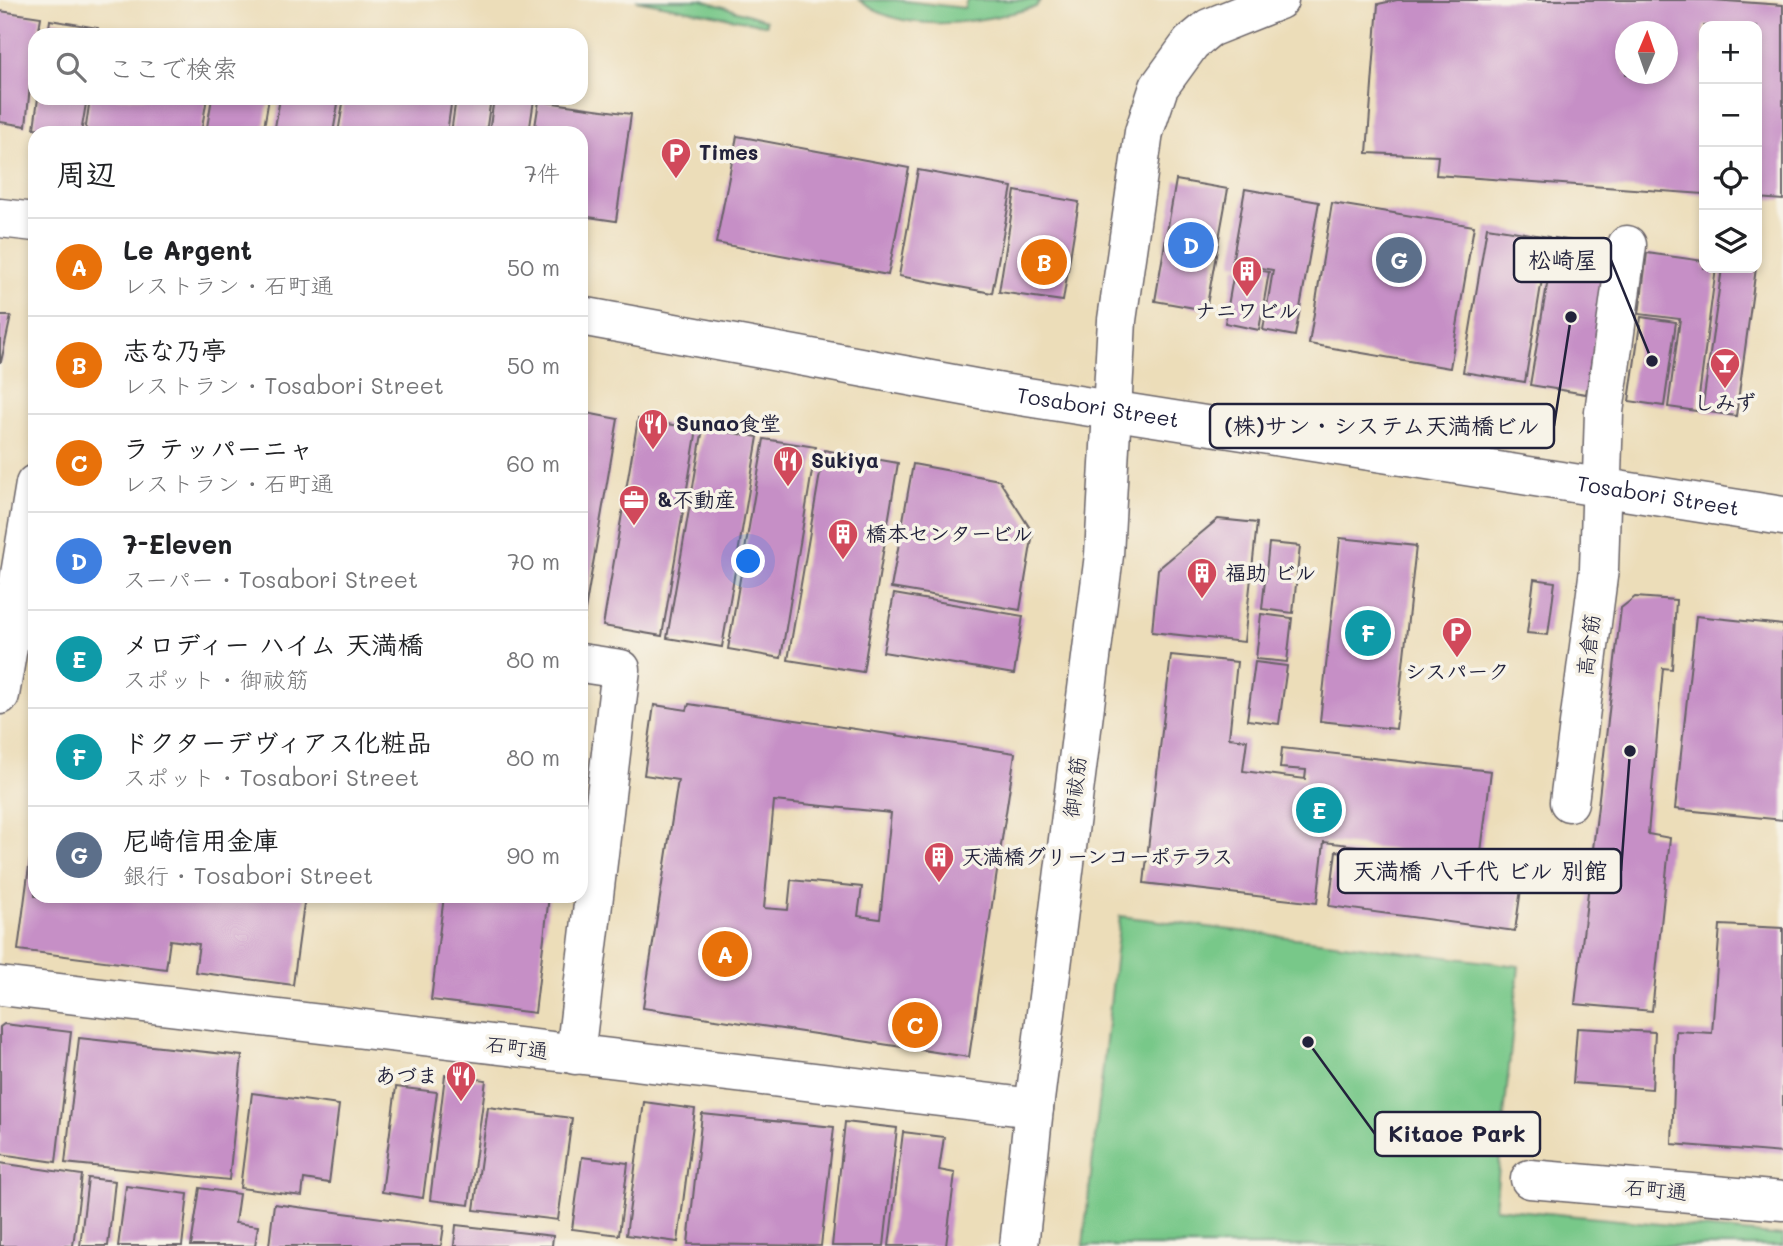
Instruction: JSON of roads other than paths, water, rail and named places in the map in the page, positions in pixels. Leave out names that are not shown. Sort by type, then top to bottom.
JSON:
[{"type":"street","name":"御祓筋","points":[[1019,1246],[1104,555],[1117,320],[1144,132],[1159,87],[1191,43],[1209,28],[1279,0]]},
{"type":"street","points":[[0,218],[28,221]]},
{"type":"street","name":"高倉筋","points":[[1569,802],[1599,569],[1604,412],[1627,245]]},
{"type":"street","name":"Tosabori Street","points":[[588,317],[1112,410],[1783,516]]},
{"type":"street","points":[[0,695],[28,579]]},
{"type":"street","points":[[575,1055],[621,669],[588,664]]},
{"type":"street","name":"石町通","points":[[0,986],[1034,1108]]},
{"type":"street","name":"石町通","points":[[1530,1179],[1783,1201]]},
{"type":"place","name":"Times","points":[[676,180]]},
{"type":"place","name":"7-Eleven","points":[[1191,245]]},
{"type":"place","name":"尼崎信用金庫","points":[[1399,260]]},
{"type":"place","name":"志な乃亭","points":[[1044,262]]},
{"type":"place","name":"ナニワビル","points":[[1247,298]]},
{"type":"place","name":"(株)サン・システム天満橋ビル","points":[[1571,317]]},
{"type":"place","name":"松崎屋","points":[[1652,361]]},
{"type":"place","name":"しみず","points":[[1725,390]]},
{"type":"place","name":"Sunao食堂","points":[[653,451]]},
{"type":"place","name":"Sukiya","points":[[788,488]]},
{"type":"place","name":"&不動産","points":[[634,527]]},
{"type":"place","name":"橋本センタービル","points":[[843,561]]},
{"type":"place","name":"福助 ビル","points":[[1202,600]]},
{"type":"place","name":"ドクターデヴィアス化粧品","points":[[1368,633]]},
{"type":"place","name":"シスパーク","points":[[1457,659]]},
{"type":"place","name":"天満橋 八千代 ビル 別館","points":[[1630,751]]},
{"type":"place","name":"メロディー ハイム 天満橋","points":[[1319,810]]},
{"type":"place","name":"天満橋グリーンコーポテラス","points":[[939,884]]},
{"type":"place","name":"Le Argent","points":[[725,954]]},
{"type":"place","name":"ラ テッパーニャ","points":[[915,1025]]},
{"type":"place","name":"Kitaoe Park","points":[[1308,1042]]},
{"type":"place","name":"あづま","points":[[461,1103]]}]
